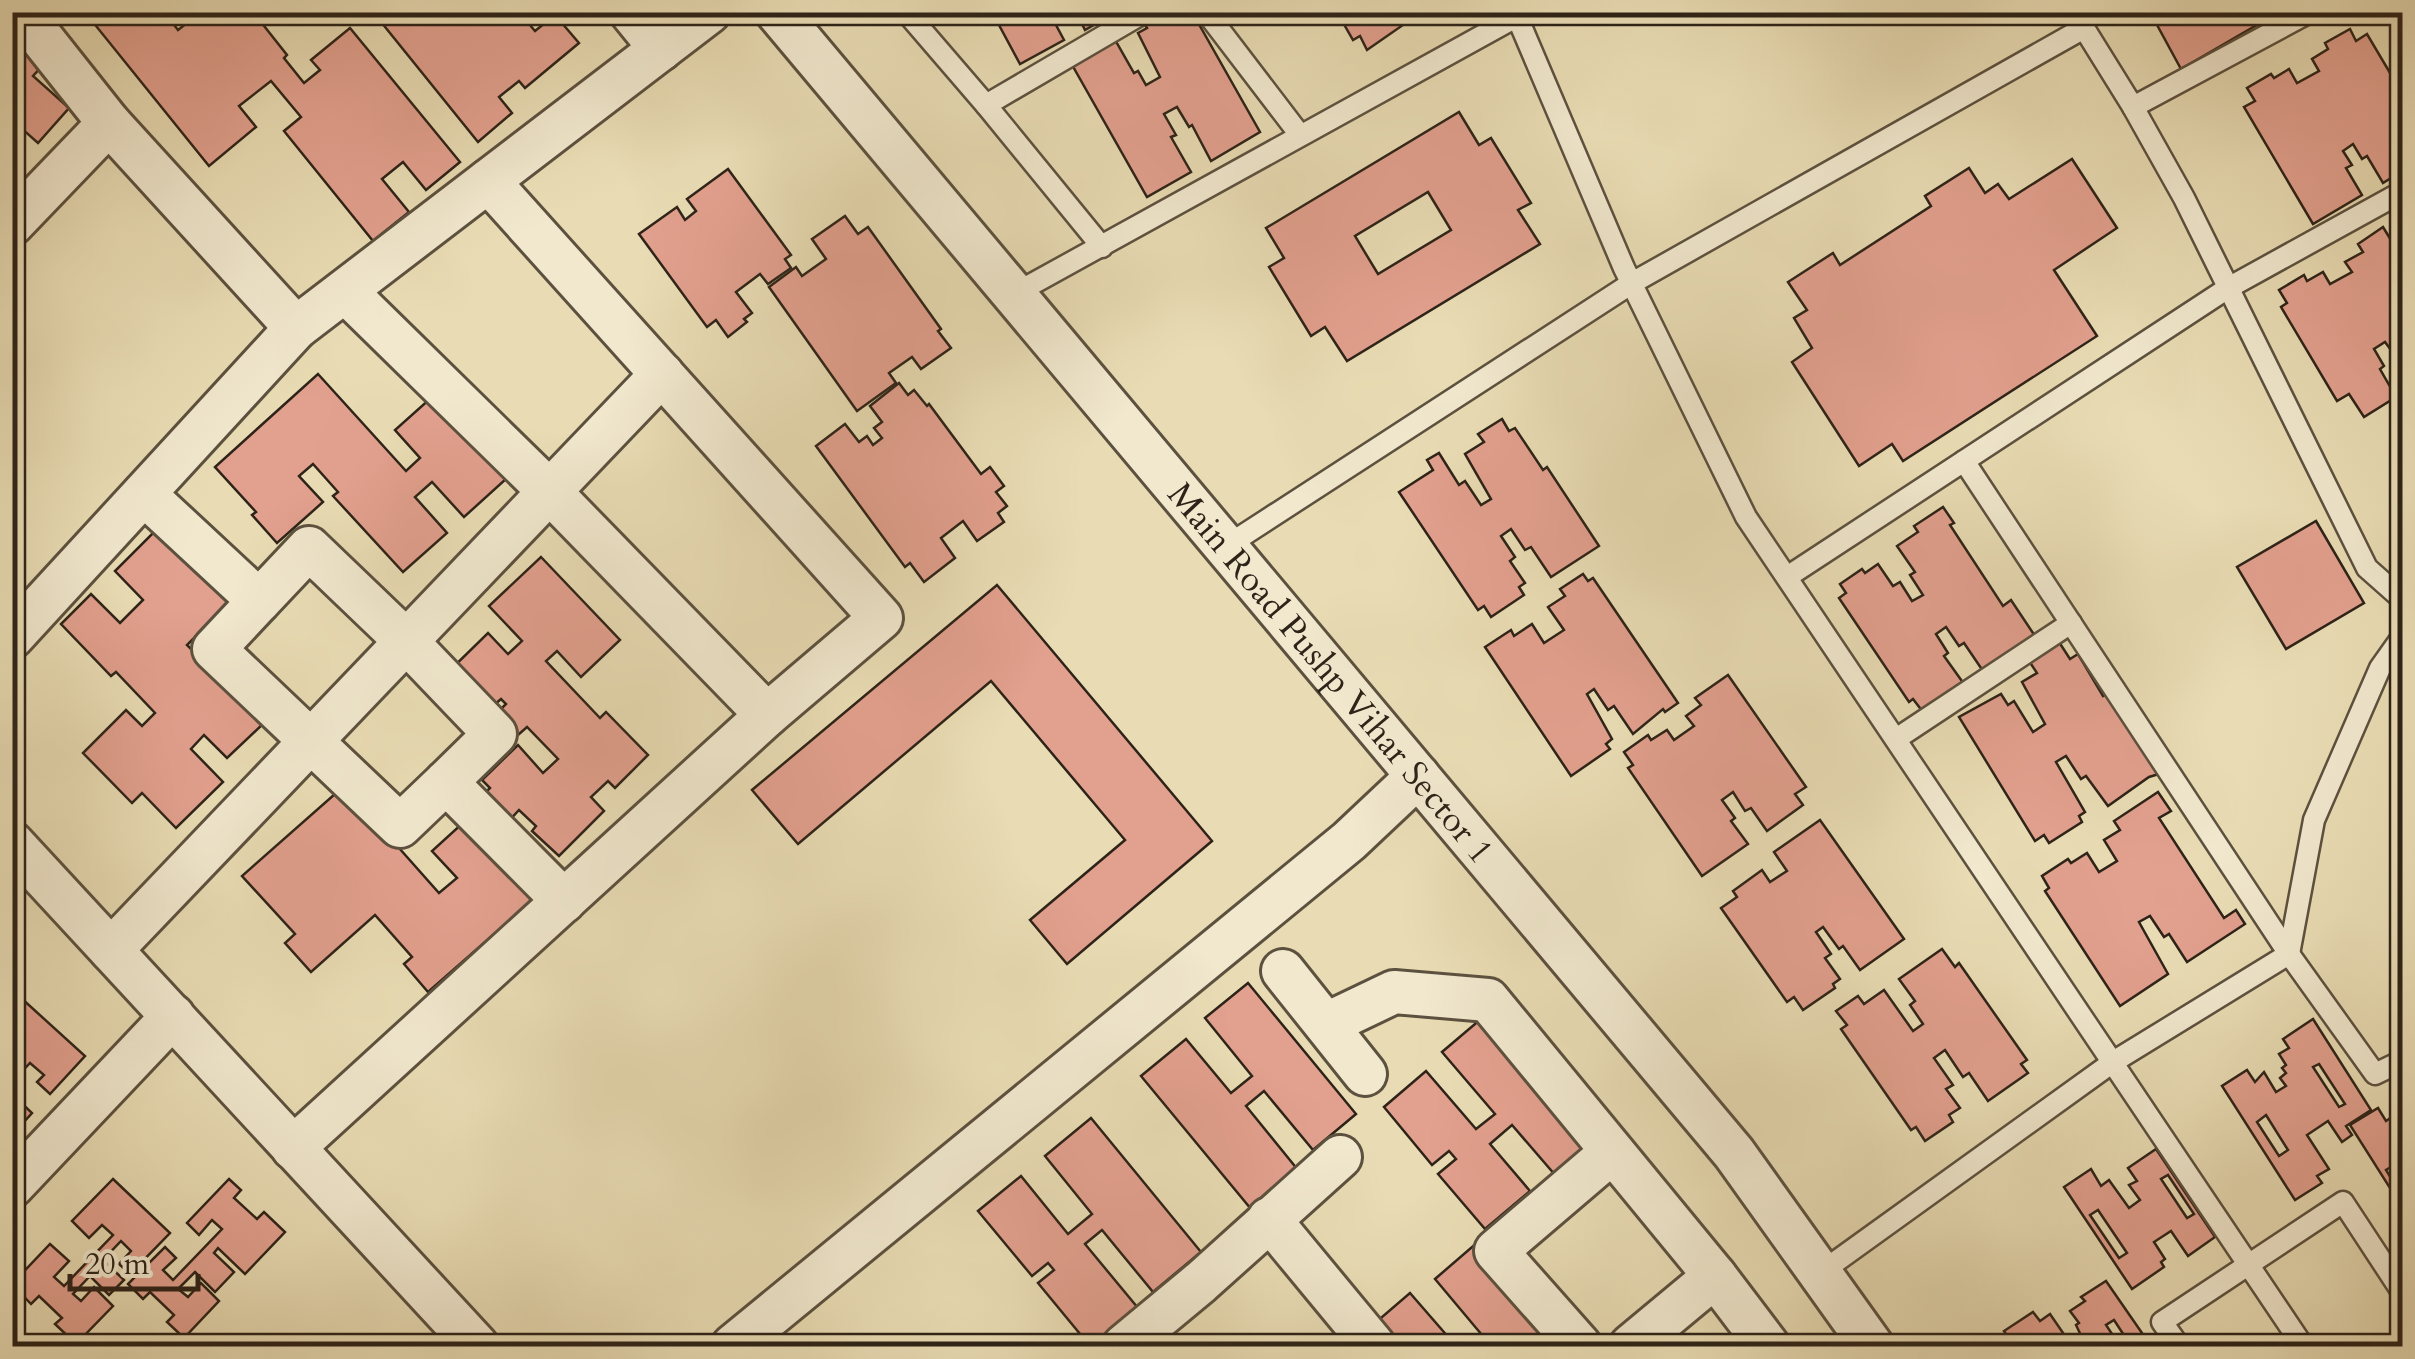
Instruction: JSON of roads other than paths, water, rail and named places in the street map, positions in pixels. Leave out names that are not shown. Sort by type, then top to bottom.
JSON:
[{"type":"street","points":[[22,12],[109,123],[296,328]]},
{"type":"street","points":[[631,12],[661,49]]},
{"type":"street","points":[[12,637],[296,328],[709,12]]},
{"type":"street","name":"Main Road Pushp Vihar Sector 1","points":[[777,12],[1734,1152],[1868,1345]]},
{"type":"street","points":[[12,224],[109,123]]},
{"type":"street","points":[[294,1148],[766,715],[881,618],[488,180]]},
{"type":"street","points":[[345,290],[548,490],[766,715]]},
{"type":"street","points":[[111,950],[662,374]]},
{"type":"street","points":[[144,494],[258,601]]},
{"type":"street","points":[[308,548],[406,640],[495,734],[400,826],[214,648],[308,548]]},
{"type":"street","points":[[760,1338],[1349,842],[1418,776]]},
{"type":"street","points":[[446,782],[564,901]]},
{"type":"street","points":[[12,843],[477,1346]]},
{"type":"street","points":[[1283,971],[1366,1074]]},
{"type":"street","points":[[1327,1024],[1394,992],[1488,1000],[1768,1346]]},
{"type":"street","points":[[12,1186],[173,1016]]},
{"type":"street","points":[[1580,1346],[1496,1252],[1612,1152]]},
{"type":"street","points":[[1124,1346],[1202,1282],[1340,1156]]},
{"type":"street","points":[[1269,1220],[1374,1346]]},
{"type":"street","points":[[1632,1346],[1715,1276]]},
{"type":"lane","points":[[906,12],[1102,246]]},
{"type":"lane","points":[[986,105],[1145,12]]},
{"type":"lane","points":[[1206,12],[1300,135]]},
{"type":"lane","points":[[2133,107],[2310,12]]},
{"type":"lane","points":[[1014,294],[1515,14],[1632,284],[1746,517],[2303,1346]]},
{"type":"lane","points":[[1226,547],[1632,284],[2079,20],[2133,107],[2367,568],[2402,598]]},
{"type":"lane","points":[[1787,577],[2228,288],[2402,192]]},
{"type":"lane","points":[[1964,460],[2289,954],[2375,1074],[2402,1061]]},
{"type":"lane","points":[[1896,738],[2071,623]]},
{"type":"lane","points":[[1820,1273],[2113,1062],[2289,954],[2314,820],[2380,668],[2402,637]]},
{"type":"lane","points":[[2179,1346],[2162,1322],[2343,1202],[2400,1285]]}]
